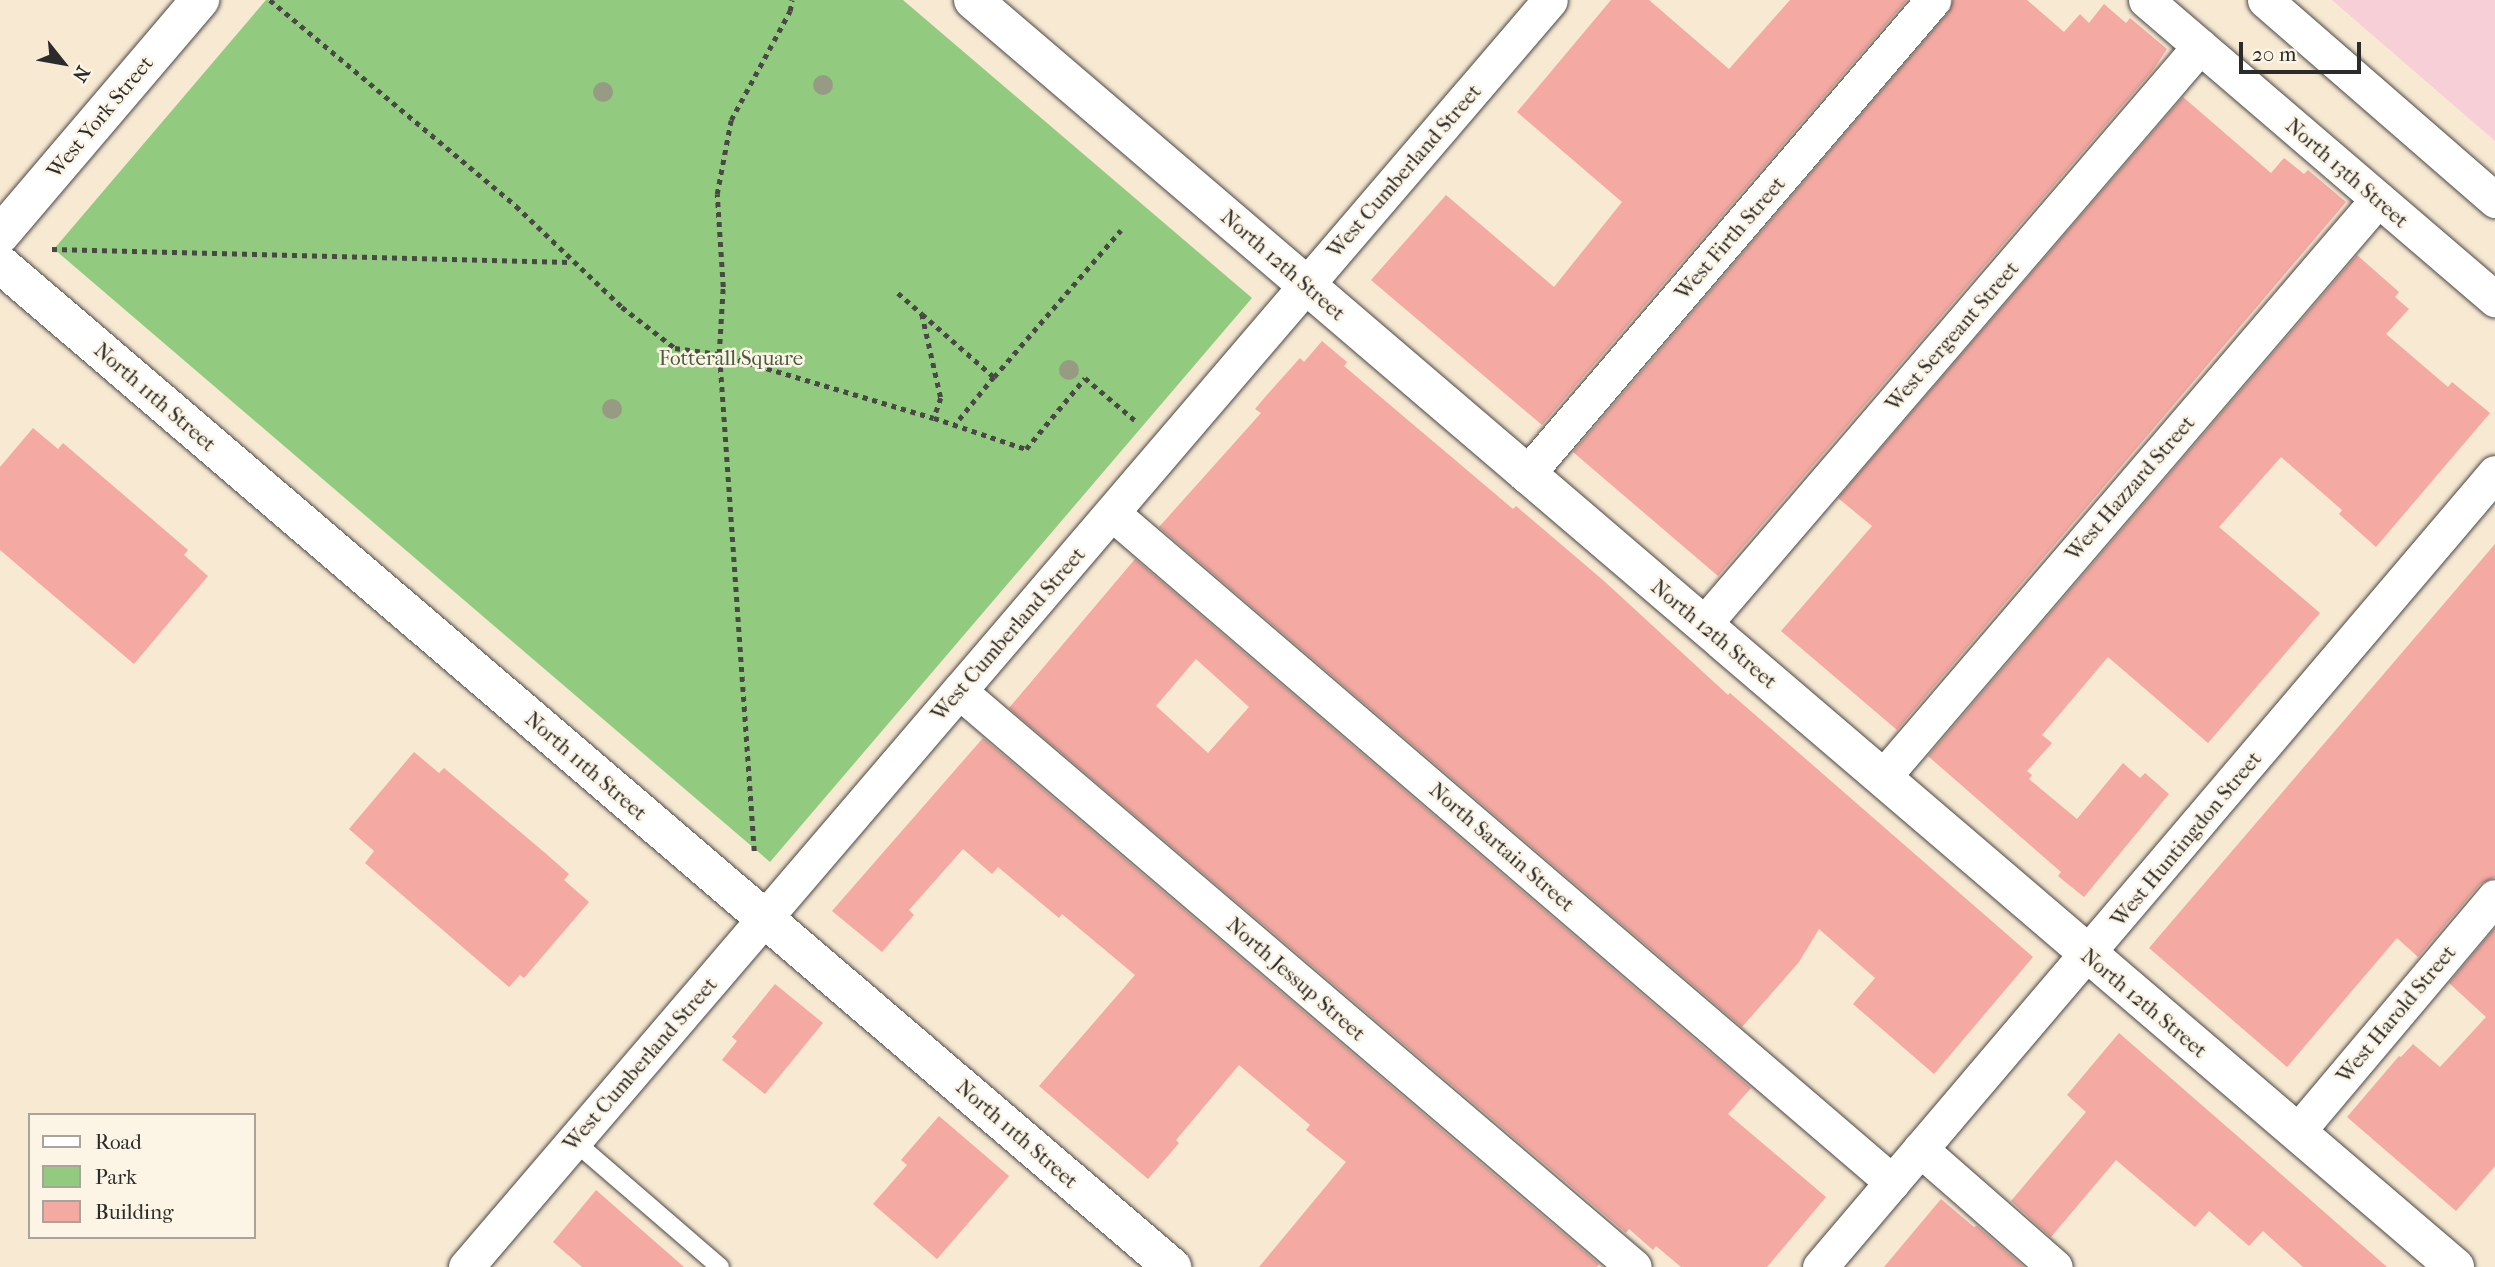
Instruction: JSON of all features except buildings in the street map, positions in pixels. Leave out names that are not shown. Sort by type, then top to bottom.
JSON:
[{"type":"main road","name":"West York Street","points":[[0,235],[200,0]]},
{"type":"main road","name":"North 12th Street","points":[[973,0],[2455,1267]]},
{"type":"main road","name":"North 11th Street","points":[[0,264],[1172,1267]]},
{"type":"street","name":"West Cumberland Street","points":[[466,1267],[1550,0]]},
{"type":"street","name":"West Firth Street","points":[[1526,475],[1933,0]]},
{"type":"street","points":[[2146,0],[2200,46]]},
{"type":"street","points":[[2265,0],[2495,200]]},
{"type":"street","name":"North 13th Street","points":[[2200,46],[2495,299]]},
{"type":"street","name":"West Sergeant Street","points":[[1703,625],[2200,46]]},
{"type":"street","name":"West Hazzard Street","points":[[1883,777],[2378,199]]},
{"type":"street","name":"West Huntingdon Street","points":[[1821,1267],[2495,473]]},
{"type":"street","name":"North Sartain Street","points":[[1112,513],[1892,1182]]},
{"type":"street","name":"North Jessup Street","points":[[959,691],[1634,1267]]},
{"type":"street","name":"West Harold Street","points":[[2297,1132],[2495,897]]},
{"type":"street","points":[[1920,1149],[2055,1267]]},
{"type":"lane","points":[[573,1142],[720,1267]]},
{"type":"path","points":[[270,0],[516,206],[622,307],[675,348],[719,354],[934,418],[1026,449],[1085,378],[1137,422]]},
{"type":"path","points":[[754,851],[719,354],[723,286],[717,194],[731,120],[790,11],[792,0]]},
{"type":"path","points":[[955,425],[1121,230]]},
{"type":"path","points":[[52,249],[573,262]]},
{"type":"path","points":[[898,293],[994,377]]},
{"type":"path","points":[[922,314],[941,398],[934,418]]},
{"type":"shaded area","points":[[2332,0],[2495,0],[2495,141]]},
{"type":"green space","name":"Fotterall Square","points":[[266,0],[903,0],[1252,298],[770,862],[54,249]]}]
